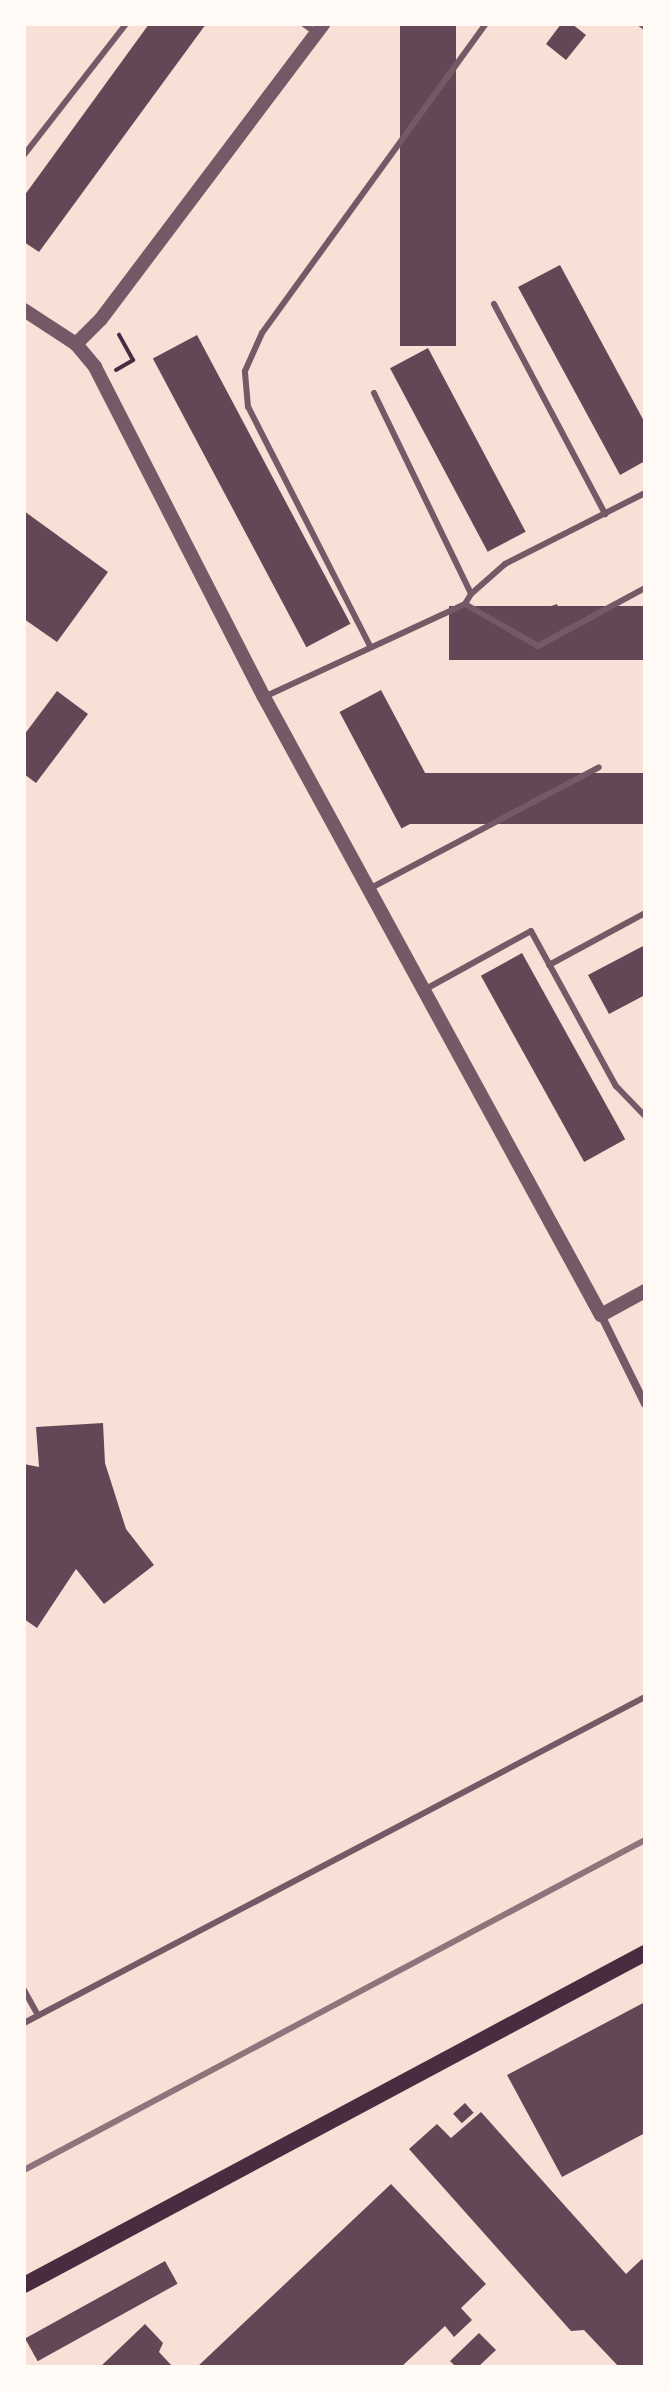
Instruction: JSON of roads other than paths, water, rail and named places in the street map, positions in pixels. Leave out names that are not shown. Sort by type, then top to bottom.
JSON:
[{"type":"main road","points":[[24,2285],[645,1953]]},
{"type":"street","points":[[76,344],[101,319],[314,27]]},
{"type":"street","points":[[24,310],[76,344],[95,367],[264,697],[601,1315],[645,1404]]},
{"type":"street","points":[[601,1315],[645,1291]]},
{"type":"lane","points":[[24,155],[126,24]]},
{"type":"lane","points":[[370,646],[248,407],[245,371],[262,333],[486,24]]},
{"type":"lane","points":[[494,304],[605,514]]},
{"type":"lane","points":[[374,393],[471,594]]},
{"type":"lane","points":[[264,697],[465,604],[471,594],[505,564],[645,493]]},
{"type":"lane","points":[[465,604],[538,646],[645,588]]},
{"type":"lane","points":[[369,889],[599,767]]},
{"type":"lane","points":[[549,965],[645,913]]},
{"type":"lane","points":[[424,990],[531,931],[616,1086],[645,1116]]},
{"type":"lane","points":[[24,2023],[645,1697]]},
{"type":"lane","points":[[24,1990],[38,2015]]},
{"type":"railway","points":[[24,2170],[645,1840]]}]
